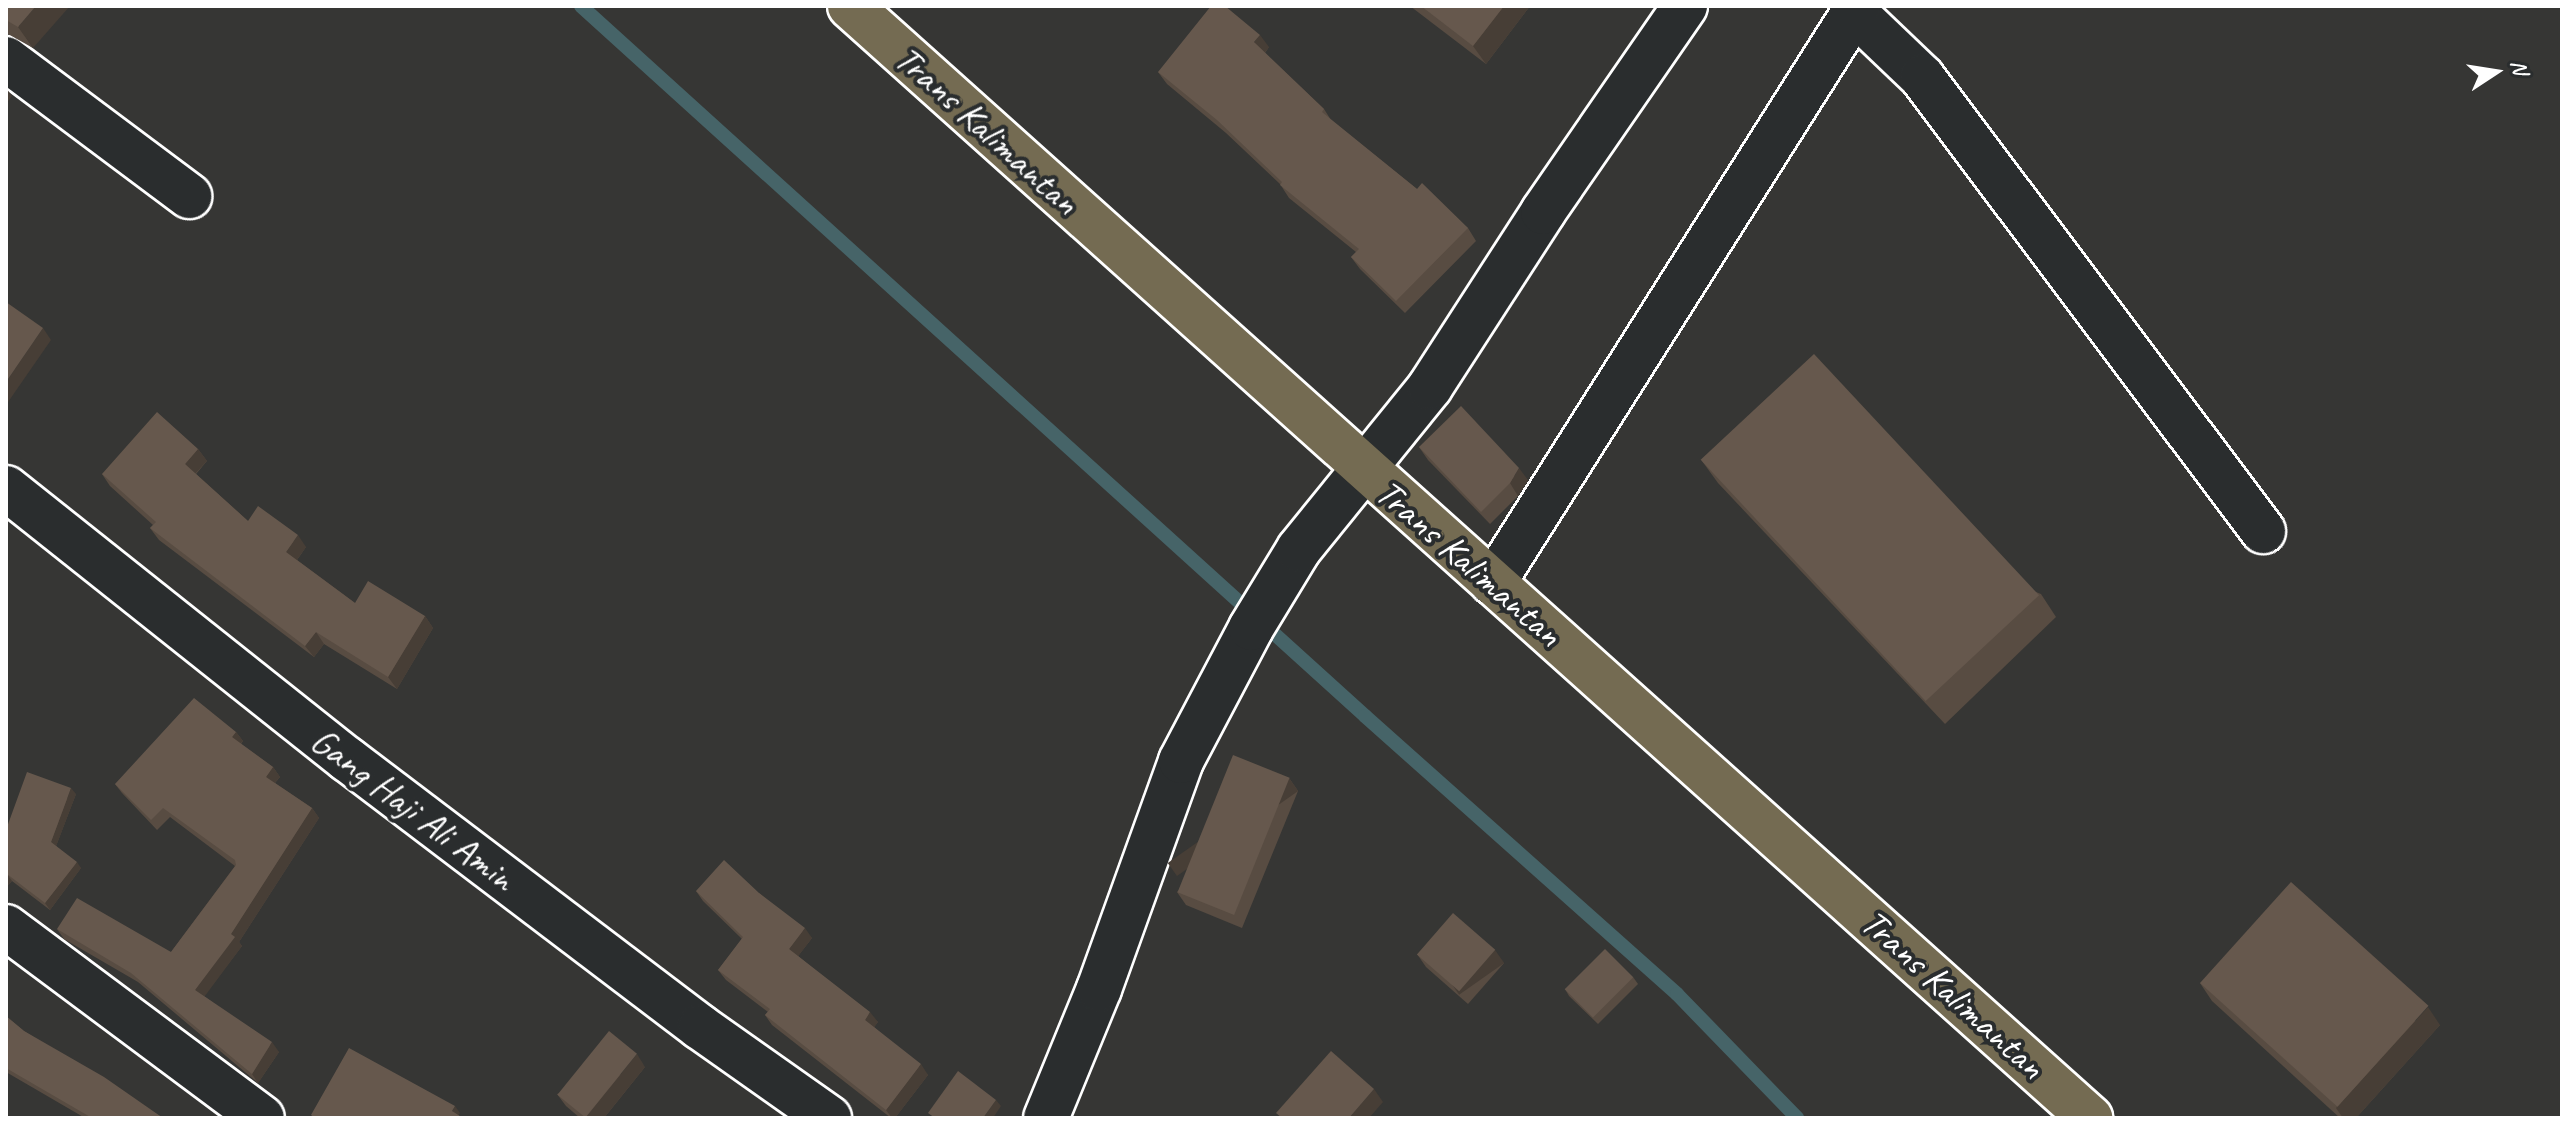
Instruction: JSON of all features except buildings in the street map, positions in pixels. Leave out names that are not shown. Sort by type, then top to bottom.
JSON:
[{"type":"highway","name":"Trans Kalimantan","points":[[850,6],[2090,1118]]},
{"type":"street","points":[[1046,1118],[1099,989],[1181,761],[1261,612],[1299,549],[1430,387],[1543,212],[1685,6]]},
{"type":"street","points":[[1493,583],[1856,9],[1922,77],[2263,531]]},
{"type":"street","points":[[6,59],[189,196]]},
{"type":"street","name":"Gang Haji Ali Amin","points":[[6,488],[347,759],[700,1027],[829,1118]]},
{"type":"street","points":[[6,927],[262,1118]]},
{"type":"waterway","points":[[581,6],[1365,716],[1677,994],[1797,1118]]}]
